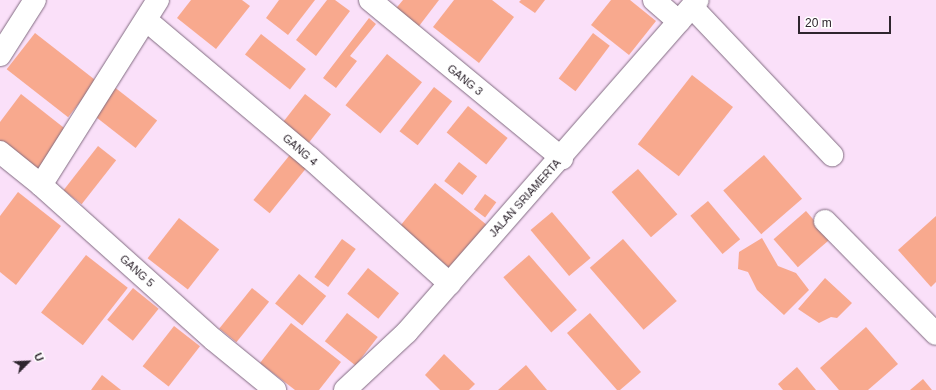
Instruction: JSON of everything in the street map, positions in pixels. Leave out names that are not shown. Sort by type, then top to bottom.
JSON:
[{"type":"street","points":[[0,55],[35,0]]},
{"type":"street","points":[[41,184],[158,0]]},
{"type":"street","name":"GANG 3","points":[[370,0],[562,158]]},
{"type":"street","points":[[654,0],[690,10],[832,154]]},
{"type":"street","name":"JALAN SRIAMERTA","points":[[345,390],[407,332],[562,158],[690,10]]},
{"type":"street","name":"GANG 4","points":[[146,20],[310,158],[450,284]]},
{"type":"street","name":"GANG 5","points":[[0,152],[41,184],[214,340],[275,390]]},
{"type":"street","points":[[825,221],[936,334]]},
{"type":"building","points":[[191,0],[242,0],[250,6],[216,49],[177,18]]},
{"type":"building","points":[[279,0],[315,0],[288,35],[266,18]]},
{"type":"building","points":[[327,0],[335,0],[350,11],[316,56],[296,40]]},
{"type":"building","points":[[403,0],[439,0],[416,30],[393,12]]},
{"type":"building","points":[[454,0],[492,0],[514,17],[479,63],[433,27]]},
{"type":"building","points":[[521,0],[545,0],[535,13],[519,2]]},
{"type":"building","points":[[611,0],[630,0],[656,21],[629,55],[591,25]]},
{"type":"building","points":[[369,18],[376,24],[350,56],[357,61],[336,88],[323,78]]},
{"type":"building","points":[[35,33],[96,81],[68,117],[7,69]]},
{"type":"building","points":[[593,33],[610,46],[575,91],[559,79]]},
{"type":"building","points":[[261,34],[306,69],[290,90],[245,54]]},
{"type":"building","points":[[387,54],[422,82],[380,134],[345,105]]},
{"type":"building","points":[[692,75],[733,107],[679,176],[638,144]]},
{"type":"building","points":[[113,86],[157,120],[136,148],[91,114]]},
{"type":"building","points":[[434,87],[452,101],[418,145],[400,131]]},
{"type":"building","points":[[21,94],[68,131],[37,171],[0,142],[0,122]]},
{"type":"building","points":[[305,94],[331,114],[307,145],[281,125]]},
{"type":"building","points":[[468,106],[508,138],[486,165],[447,132]]},
{"type":"building","points":[[98,146],[116,160],[82,204],[64,190]]},
{"type":"building","points":[[293,151],[309,164],[270,213],[253,200]]},
{"type":"building","points":[[764,155],[802,199],[761,234],[723,190]]},
{"type":"building","points":[[459,162],[477,176],[462,195],[444,181]]},
{"type":"building","points":[[638,169],[677,214],[651,237],[612,192]]},
{"type":"building","points":[[435,183],[491,228],[455,273],[399,227]]},
{"type":"building","points":[[18,192],[61,226],[16,285],[0,272],[0,216]]},
{"type":"building","points":[[485,194],[496,202],[485,218],[474,209]]},
{"type":"building","points":[[708,201],[740,239],[723,254],[690,216]]},
{"type":"building","points":[[806,211],[830,239],[798,267],[774,239]]},
{"type":"building","points":[[552,212],[591,258],[569,276],[531,230]]},
{"type":"building","points":[[936,216],[936,282],[931,287],[898,250]]},
{"type":"building","points":[[179,218],[219,249],[188,290],[148,258]]},
{"type":"building","points":[[762,238],[778,266],[796,273],[809,290],[784,315],[757,290],[748,272],[738,269],[739,252]]},
{"type":"building","points":[[342,239],[356,249],[328,287],[314,277]]},
{"type":"building","points":[[623,239],[677,301],[644,330],[590,268]]},
{"type":"building","points":[[86,255],[128,288],[83,345],[41,313]]},
{"type":"building","points":[[529,255],[577,310],[551,332],[503,277]]},
{"type":"building","points":[[368,268],[399,293],[378,319],[347,294]]},
{"type":"building","points":[[299,274],[326,296],[302,326],[275,304]]},
{"type":"building","points":[[825,278],[852,303],[837,318],[831,317],[819,323],[798,309]]},
{"type":"building","points":[[133,288],[159,309],[133,341],[107,320]]},
{"type":"building","points":[[252,288],[269,302],[236,342],[219,328]]},
{"type":"building","points":[[347,313],[378,337],[356,365],[325,341]]},
{"type":"building","points":[[590,313],[641,372],[620,390],[617,390],[567,333]]},
{"type":"building","points":[[291,323],[341,362],[319,390],[295,390],[260,363]]},
{"type":"building","points":[[174,326],[200,346],[169,387],[143,366]]},
{"type":"building","points":[[866,327],[898,364],[868,390],[839,390],[820,368]]},
{"type":"building","points":[[444,354],[475,384],[469,390],[440,390],[425,375]]},
{"type":"building","points":[[526,365],[547,390],[498,390]]},
{"type":"building","points":[[797,367],[816,390],[783,390],[778,384]]},
{"type":"building","points":[[102,375],[121,390],[91,390]]},
{"type":"building","points":[[923,379],[932,390],[910,390]]}]
